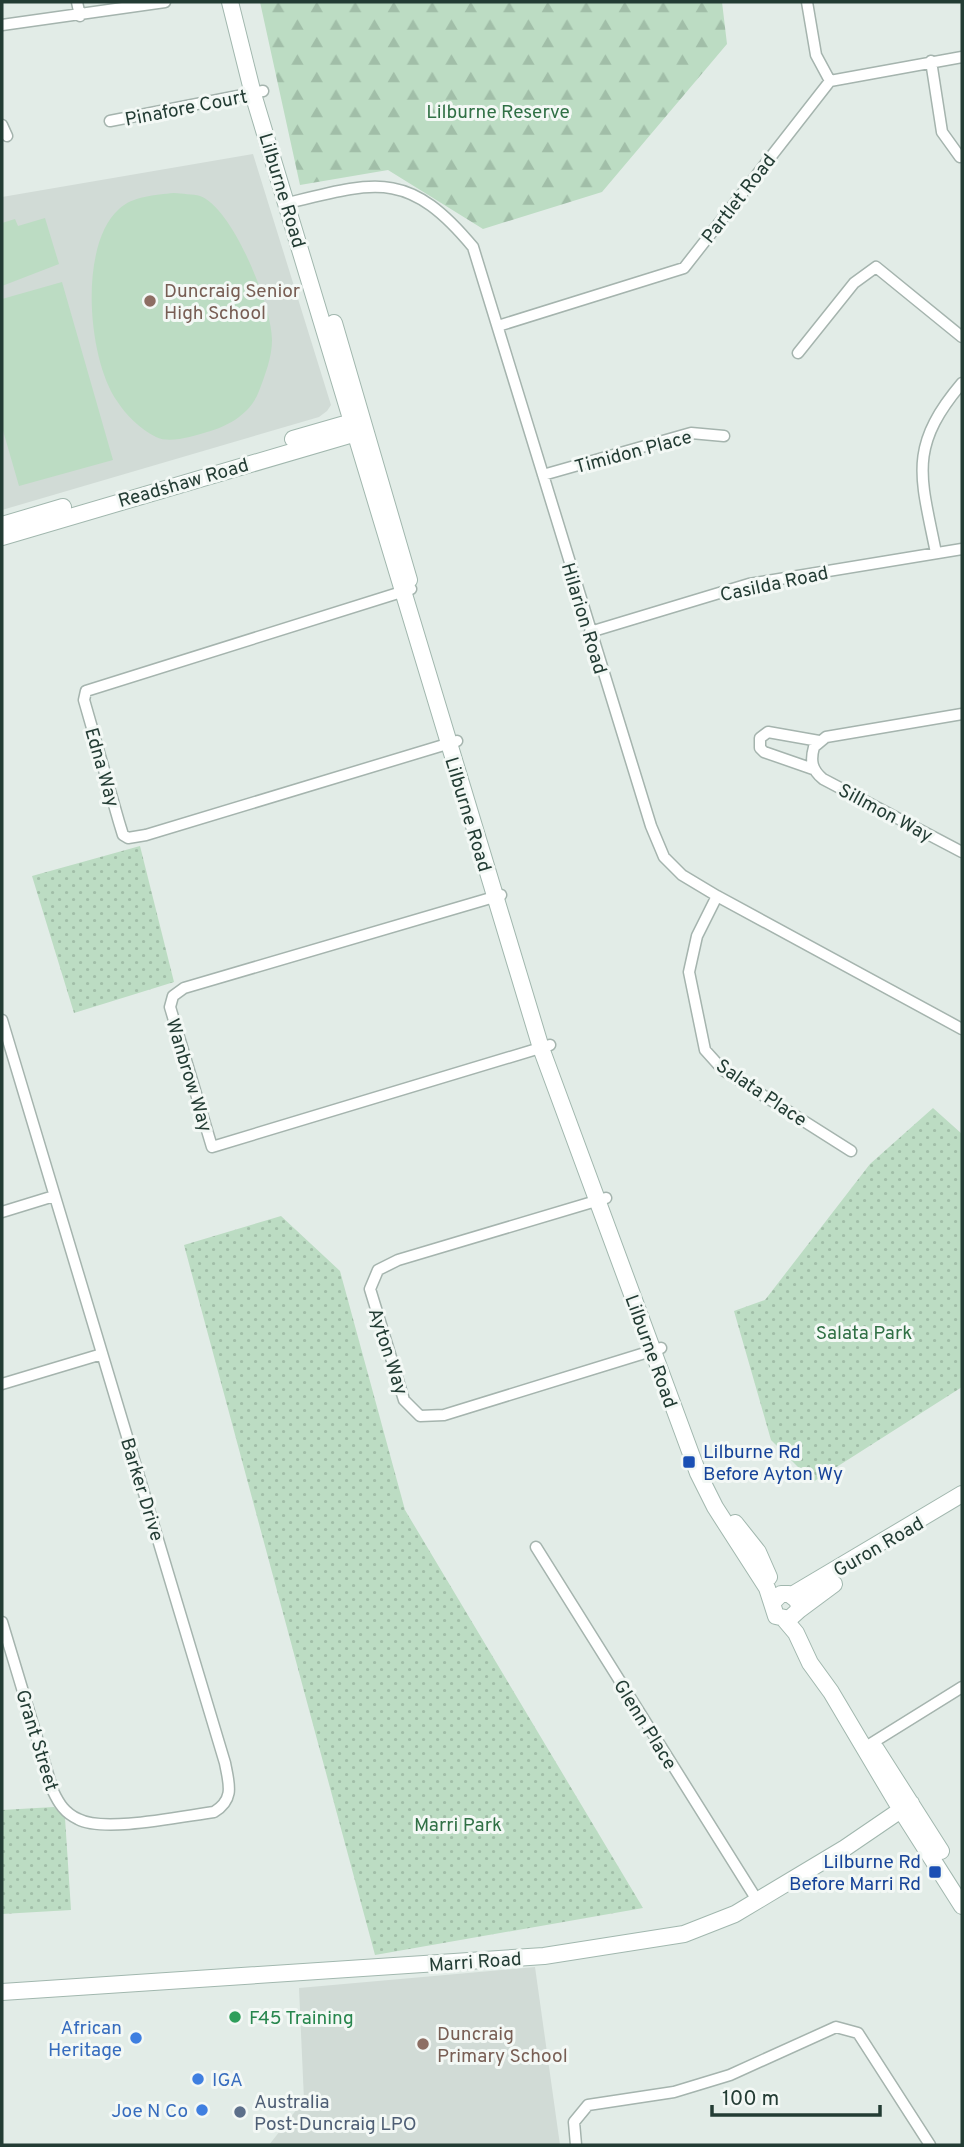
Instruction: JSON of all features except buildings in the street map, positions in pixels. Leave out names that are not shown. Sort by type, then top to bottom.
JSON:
[{"type":"street","points":[[77,2],[80,16]]},
{"type":"street","points":[[2,25],[165,2]]},
{"type":"street","name":"Lilburne Road","points":[[230,2],[293,201],[406,591],[546,1047],[705,1488],[773,1602],[778,1596],[792,1606]]},
{"type":"street","name":"Lilburne Road","points":[[239,2],[258,93]]},
{"type":"street","points":[[807,2],[816,55],[830,81],[962,57]]},
{"type":"street","points":[[931,61],[942,132],[960,157]]},
{"type":"street","name":"Partlet Road","points":[[498,326],[684,268],[830,81]]},
{"type":"street","name":"Pinafore Court","points":[[110,121],[258,93]]},
{"type":"street","name":"Hilarion Road","points":[[293,201],[345,188],[381,185],[407,192],[446,214],[473,247],[650,826],[664,857],[682,875],[717,896],[962,1029]]},
{"type":"street","points":[[798,353],[854,283],[876,267],[962,337]]},
{"type":"street","points":[[936,553],[920,470],[924,448],[943,405],[962,383]]},
{"type":"street","name":"Readshaw Road","points":[[2,525],[358,426]]},
{"type":"street","name":"Readshaw Road","points":[[2,537],[358,426]]},
{"type":"street","name":"Timidon Place","points":[[543,475],[691,433],[724,436]]},
{"type":"street","name":"Casilda Road","points":[[590,632],[749,584],[962,549]]},
{"type":"street","name":"Edna Way","points":[[406,591],[86,691],[84,699],[119,822],[123,835],[128,838],[146,835],[452,742]]},
{"type":"street","name":"Sillmon Way","points":[[962,714],[819,741],[768,732],[760,738],[760,748],[764,752],[813,769],[823,779],[962,852]]},
{"type":"street","points":[[813,769],[812,753],[819,741]]},
{"type":"street","name":"Wanbrow Way","points":[[498,896],[184,988],[173,996],[170,1007],[212,1147],[546,1047]]},
{"type":"street","name":"Salata Place","points":[[717,896],[697,936],[689,972],[705,1051],[723,1070],[851,1151]]},
{"type":"street","name":"Barker Drive","points":[[2,1020],[5,1045],[102,1354],[225,1763],[230,1792],[226,1803],[214,1812],[104,1824],[80,1821],[69,1814]]},
{"type":"street","points":[[2,1212],[54,1196]]},
{"type":"street","name":"Ayton Way","points":[[601,1200],[398,1260],[378,1270],[370,1289],[399,1388],[410,1409],[420,1416],[444,1415],[657,1350]]},
{"type":"street","name":"Lilburne Road","points":[[657,1350],[723,1502],[758,1552],[770,1578],[792,1606],[813,1648],[962,1906]]},
{"type":"street","points":[[2,1384],[102,1354]]},
{"type":"street","name":"Guron Road","points":[[792,1606],[962,1494]]},
{"type":"street","name":"Guron Road","points":[[792,1606],[962,1507]]},
{"type":"street","name":"Glenn Place","points":[[536,1547],[757,1900]]},
{"type":"street","name":"Grant Street","points":[[2,1622],[53,1791],[69,1814]]},
{"type":"street","points":[[868,1745],[962,1686]]},
{"type":"street","name":"Lilburne Road","points":[[906,1807],[962,1886]]},
{"type":"street","name":"Marri Road","points":[[2,1992],[544,1956],[684,1934],[735,1914],[845,1849],[906,1807]]},
{"type":"street","points":[[576,2145],[574,2122],[588,2105],[674,2092],[730,2075],[836,2027],[858,2033],[930,2145]]},
{"type":"shaded area","name":"Duncraig Senior High School","points":[[253,154],[331,405],[327,411],[319,417],[2,510],[2,197]]},
{"type":"shaded area","name":"Duncraig Primary School","points":[[535,1967],[560,2145],[269,2145],[304,2100],[299,1988]]},
{"type":"green space","name":"Lilburne Reserve","points":[[260,2],[722,2],[727,44],[602,192],[483,229],[388,170],[300,185]]},
{"type":"green space","points":[[174,193],[200,196],[213,204],[225,219],[258,283],[272,340],[259,391],[245,412],[215,429],[168,440],[144,430],[117,401],[99,359],[92,304],[97,249],[106,226],[119,209],[131,201]]},
{"type":"green space","points":[[45,218],[59,264],[2,286],[2,223],[15,219],[18,226]]},
{"type":"green space","points":[[62,282],[113,460],[19,486],[2,427],[2,299]]},
{"type":"green space","points":[[140,846],[174,982],[74,1013],[32,876]]},
{"type":"green space","name":"Salata Park","points":[[933,1108],[962,1134],[962,1387],[813,1482],[771,1440],[734,1311],[765,1300],[870,1164]]},
{"type":"green space","name":"Marri Park","points":[[281,1216],[340,1271],[405,1510],[643,1908],[375,1955],[184,1245]]},
{"type":"green space","points":[[54,1807],[65,1818],[71,1910],[2,1914],[2,1810]]},
{"type":"place","name":"Duncraig Senior High School","points":[[150,301]]},
{"type":"place","name":"Lilburne Rd Before Ayton Wy","points":[[689,1462]]},
{"type":"place","name":"Lilburne Rd Before Marri Rd","points":[[935,1872]]},
{"type":"place","name":"F45 Training","points":[[235,2017]]},
{"type":"place","name":"African Heritage","points":[[136,2038]]},
{"type":"place","name":"Duncraig Primary School","points":[[423,2044]]},
{"type":"place","name":"IGA","points":[[198,2079]]},
{"type":"place","name":"Joe N Co","points":[[202,2110]]},
{"type":"place","name":"Australia Post-Duncraig LPO","points":[[240,2112]]}]
